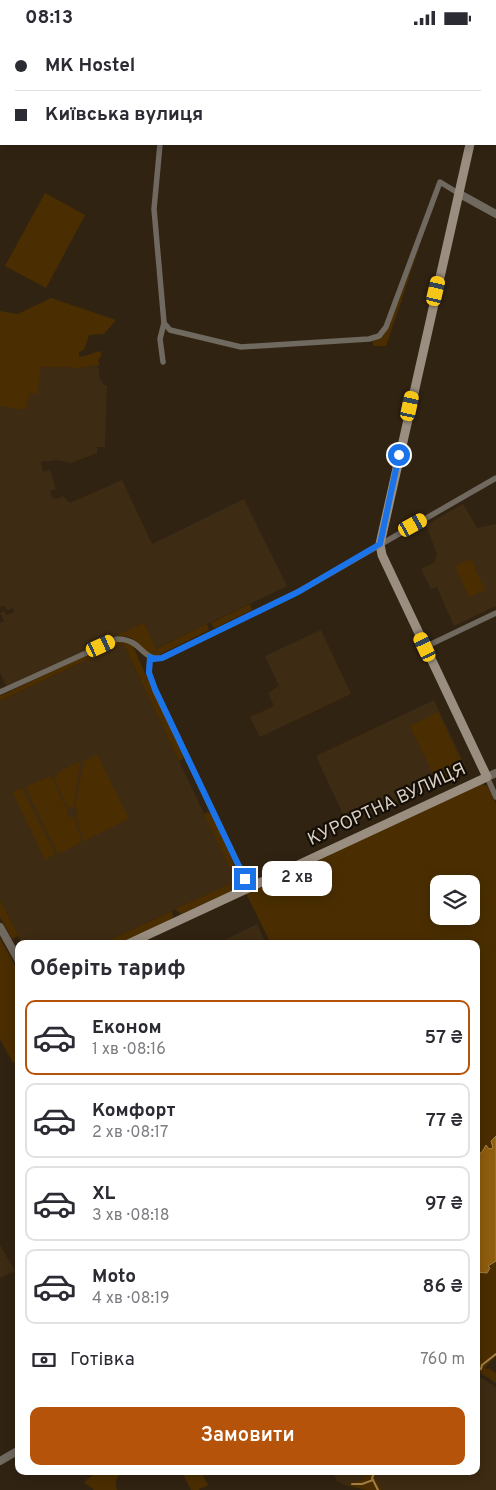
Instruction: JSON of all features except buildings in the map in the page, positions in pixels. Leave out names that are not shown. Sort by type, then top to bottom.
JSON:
[{"type":"main road","points":[[470,145],[380,544],[382,555],[487,777]]},
{"type":"main road","name":"КУРОРТНА ВУЛИЦЯ","points":[[136,940],[487,777]]},
{"type":"street","points":[[160,145],[154,209],[164,323],[160,339],[163,362]]},
{"type":"street","points":[[164,323],[170,330],[240,347],[369,339],[379,336],[386,327],[440,182],[496,214]]},
{"type":"street","points":[[0,692],[117,639],[130,640],[150,657],[154,659],[162,658],[298,592],[496,478]]},
{"type":"street","points":[[425,647],[496,613]]},
{"type":"street","points":[[150,657],[149,673],[155,689],[249,887]]},
{"type":"street","name":"КУРОРТНА ВУЛИЦЯ","points":[[487,777],[496,773]]},
{"type":"street","points":[[487,777],[496,797]]},
{"type":"street","points":[[0,927],[15,954]]},
{"type":"street","points":[[0,1461],[15,1452]]},
{"type":"shaded area","points":[[45,193],[85,215],[46,288],[5,266]]},
{"type":"shaded area","points":[[421,242],[386,346],[373,346],[373,341],[380,338],[388,328]]},
{"type":"shaded area","points":[[51,298],[116,320],[104,334],[89,335],[84,350],[79,352],[79,356],[82,357],[99,351],[102,354],[98,360],[100,366],[72,369],[71,367],[41,367],[37,394],[30,393],[26,409],[0,406],[0,311],[18,314]]},
{"type":"shaded area","points":[[98,365],[100,380],[103,385],[107,385],[105,447],[97,447],[97,453],[71,463],[56,460],[41,462],[43,472],[50,470],[56,489],[50,491],[52,498],[56,499],[63,496],[70,503],[122,480],[152,544],[244,499],[287,586],[155,649],[144,624],[6,686],[0,672],[0,623],[4,621],[0,613],[5,611],[6,615],[14,612],[13,608],[7,610],[5,606],[0,607],[0,406],[23,410],[26,408],[30,392],[37,393],[40,366],[71,367],[72,369]]},
{"type":"shaded area","points":[[463,504],[477,528],[496,524],[496,606],[454,626],[437,587],[431,589],[421,569],[434,563],[437,554],[426,525]]},
{"type":"shaded area","points":[[471,559],[485,590],[469,597],[455,566]]},
{"type":"shaded area","points":[[250,604],[252,610],[215,628],[213,627],[211,623]]},
{"type":"shaded area","points":[[144,623],[156,649],[207,624],[209,630],[159,655],[155,655],[148,652],[133,639],[117,635]]},
{"type":"shaded area","points":[[321,630],[351,694],[260,737],[250,717],[274,706],[268,693],[279,686],[265,656]]},
{"type":"shaded area","points":[[118,640],[131,642],[183,759],[179,761],[123,643],[0,701],[0,696]]},
{"type":"shaded area","points":[[123,643],[236,881],[110,940],[21,940],[0,900],[0,701]]},
{"type":"shaded area","points":[[434,700],[467,770],[348,825],[316,756]]},
{"type":"shaded area","points":[[438,712],[465,769],[437,782],[410,726]]},
{"type":"shaded area","points":[[97,754],[129,819],[84,841],[76,817],[78,811],[75,807],[84,761]]},
{"type":"shaded area","points":[[80,761],[74,807],[68,808],[54,778],[58,776],[57,773]]},
{"type":"shaded area","points":[[51,776],[67,810],[67,815],[74,818],[82,842],[58,854],[26,788]]},
{"type":"shaded area","points":[[481,784],[488,786],[496,804],[496,1356],[485,1368],[489,1368],[496,1373],[496,1383],[480,1373],[480,940],[269,940],[246,893]]},
{"type":"shaded area","points":[[22,788],[55,854],[45,860],[14,795],[14,792]]},
{"type":"shaded area","points":[[208,812],[212,815],[240,877],[240,884],[237,889],[181,914],[175,909],[236,881],[204,814]]},
{"type":"shaded area","points":[[0,900],[21,940],[18,936],[12,939],[0,917]]},
{"type":"shaded area","points":[[172,911],[173,916],[171,920],[128,940],[110,940]]},
{"type":"shaded area","points":[[257,924],[264,940],[224,940]]},
{"type":"shaded area","points":[[0,938],[15,966],[15,1062],[13,1063],[0,1039]]},
{"type":"shaded area","points":[[496,1136],[496,1261],[488,1266],[490,1268],[487,1273],[480,1272],[480,1153],[486,1145],[489,1149],[493,1148],[491,1141]]},
{"type":"shaded area","points":[[0,1245],[15,1271],[0,1278]]},
{"type":"shaded area","points":[[480,1378],[496,1388],[496,1490],[382,1490],[375,1476],[480,1475]]},
{"type":"shaded area","points":[[93,1475],[120,1475],[116,1481],[117,1490],[94,1490],[85,1483]]},
{"type":"shaded area","points":[[184,1475],[203,1475],[208,1485],[198,1490],[191,1490]]},
{"type":"shaded area","points":[[334,1475],[366,1475],[364,1476],[366,1478],[362,1481],[359,1480],[345,1485],[337,1482]]},
{"type":"shaded area","points":[[376,1475],[382,1490],[366,1490],[345,1485],[360,1481],[365,1478],[364,1476]]},
{"type":"waterway","points":[[481,1369],[482,1365],[496,1354]]},
{"type":"waterway","points":[[373,1475],[372,1478],[378,1490]]},
{"type":"waterway","points":[[352,1484],[362,1484],[373,1480]]},
{"type":"route","points":[[245,879],[155,689],[149,673],[150,657],[154,659],[162,658],[298,592],[380,544],[399,455]]}]
